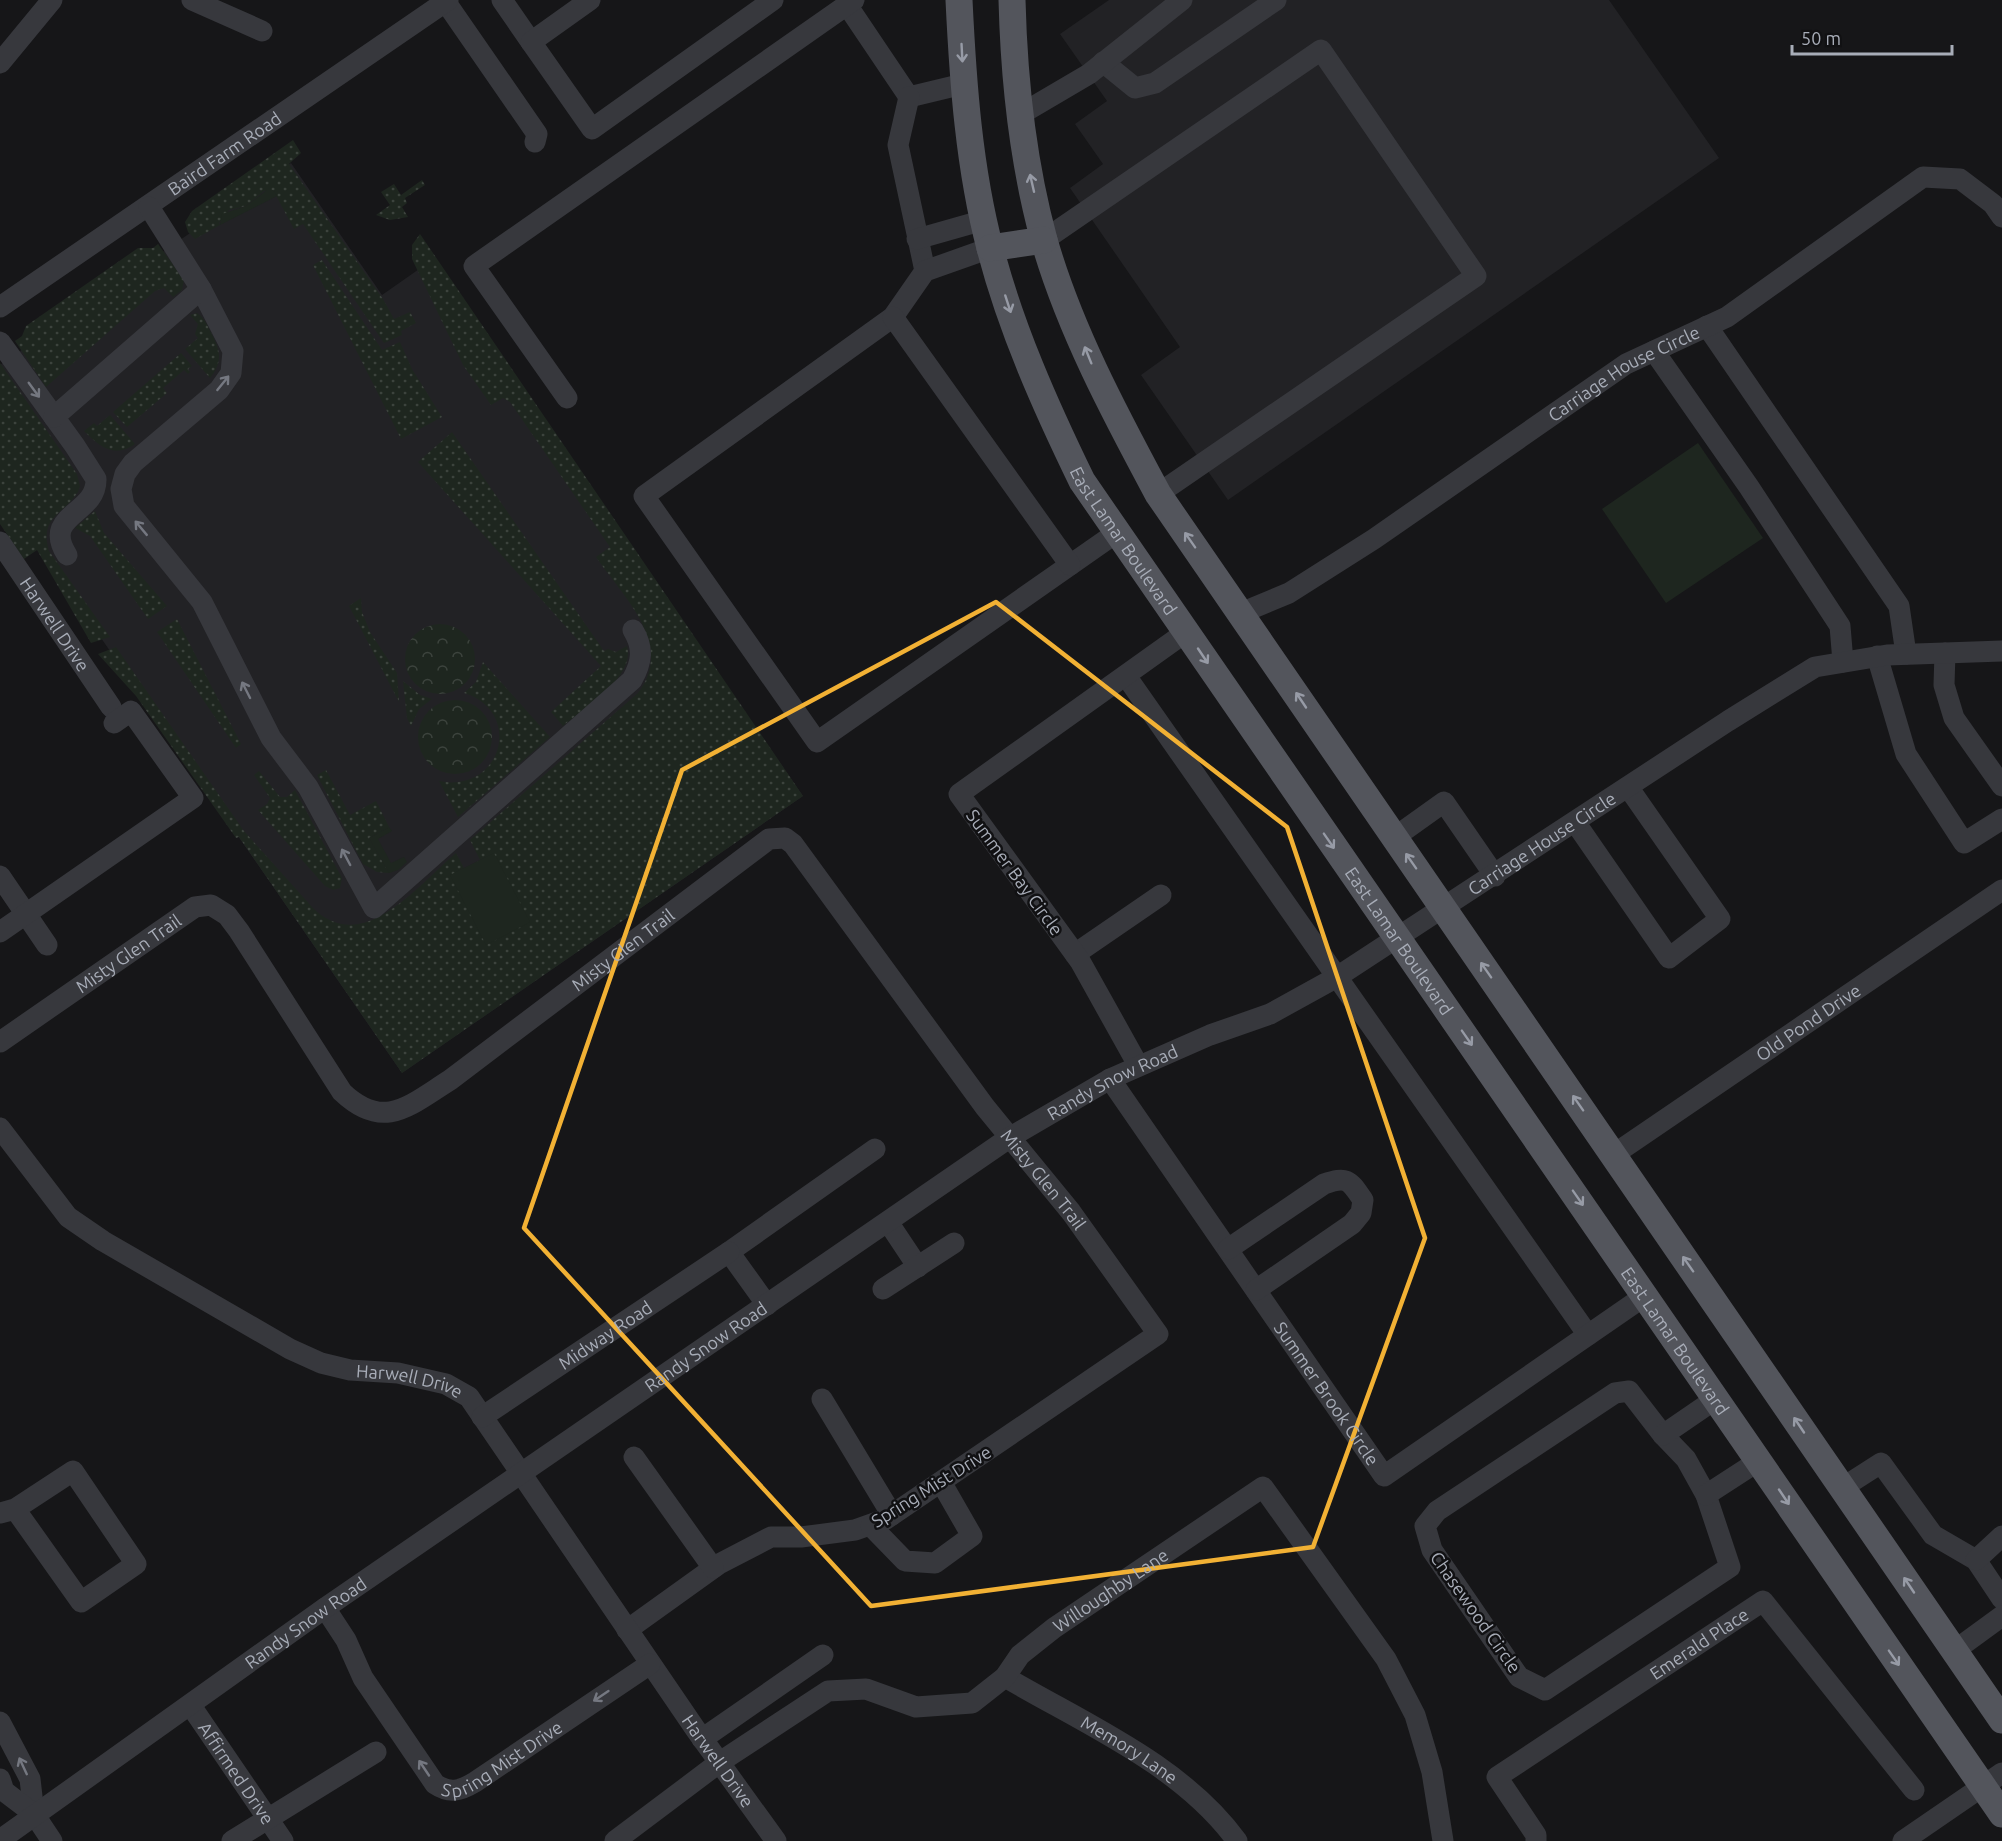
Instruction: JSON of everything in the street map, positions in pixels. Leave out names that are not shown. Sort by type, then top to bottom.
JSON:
[{"type":"main road","name":"East Lamar Boulevard","points":[[959,0],[963,84],[984,220],[978,253],[1020,340],[1054,424],[1082,481],[1760,1460],[1993,1780],[2002,1814]]},
{"type":"main road","points":[[1012,0],[1027,164],[1044,240],[1103,392],[1158,494],[2002,1720]]},
{"type":"main road","points":[[978,253],[1044,240]]},
{"type":"street","points":[[0,63],[52,0]]},
{"type":"street","points":[[192,0],[262,31]]},
{"type":"street","points":[[502,0],[592,129],[773,0]]},
{"type":"street","points":[[531,42],[590,0]]},
{"type":"street","points":[[1022,114],[1089,74],[1182,0]]},
{"type":"street","points":[[1103,62],[1134,88],[1155,83],[1276,0]]},
{"type":"street","points":[[446,1],[537,134],[535,142]]},
{"type":"street","name":"Baird Farm Road","points":[[0,307],[149,207],[446,1]]},
{"type":"street","points":[[567,398],[474,266],[850,2],[909,97],[898,145],[925,271]]},
{"type":"street","points":[[1044,240],[1321,50],[1476,276],[1158,494]]},
{"type":"street","points":[[909,97],[963,84]]},
{"type":"street","name":"Carriage House Circle","points":[[1241,613],[1297,588],[1374,539],[1626,364],[1727,317],[1923,177],[1960,179],[1993,204],[2002,217]]},
{"type":"street","points":[[149,207],[201,289],[233,351],[231,373],[219,390],[133,463],[125,474],[121,497],[134,520],[202,602],[271,738],[308,787],[374,908],[632,680],[641,661],[641,649],[633,630]]},
{"type":"street","points":[[917,239],[984,220]]},
{"type":"street","points":[[958,227],[978,253],[925,271],[893,317],[644,496],[817,741],[1116,533]]},
{"type":"street","points":[[54,417],[201,289]]},
{"type":"street","points":[[893,317],[1070,565]]},
{"type":"street","points":[[1707,326],[1899,606],[1906,654]]},
{"type":"street","points":[[0,342],[96,479],[92,497],[60,528],[59,541],[67,555]]},
{"type":"street","points":[[1654,351],[1749,487],[1840,626],[1843,662]]},
{"type":"street","name":"Harwell Drive","points":[[0,542],[112,715],[131,711],[193,798],[26,914]]},
{"type":"street","name":"Summer Bay Circle","points":[[1138,1065],[1075,954],[959,794],[1186,632]]},
{"type":"street","name":"Carriage House Circle","points":[[1444,909],[1728,720],[1815,667],[1877,656],[2002,651]]},
{"type":"street","points":[[1945,653],[1944,685],[1954,718],[2002,786]]},
{"type":"street","points":[[1877,656],[1906,754],[1964,843],[2002,819]]},
{"type":"street","points":[[1125,676],[1588,1335]]},
{"type":"street","points":[[1575,822],[1669,958],[1720,919],[1628,787]]},
{"type":"street","points":[[1395,837],[1444,802],[1495,876]]},
{"type":"street","name":"Misty Glen Trail","points":[[0,1042],[195,908],[211,905],[227,915],[239,931],[342,1092],[364,1109],[378,1114],[390,1113],[401,1110],[450,1080],[769,839],[777,837],[793,844],[985,1107],[1071,1212],[1158,1334]]},
{"type":"street","points":[[0,876],[47,945]]},
{"type":"street","name":"Old Pond Drive","points":[[1613,1155],[2002,890]]},
{"type":"street","points":[[1075,954],[1161,895]]},
{"type":"street","name":"Randy Snow Road","points":[[0,1840],[191,1706],[325,1608],[1009,1138],[1138,1065],[1210,1035],[1270,1014],[1337,977],[1444,909]]},
{"type":"street","points":[[0,932],[26,914]]},
{"type":"street","name":"Summer Brook Circle","points":[[1110,1079],[1384,1476],[1646,1295]]},
{"type":"street","name":"Harwell Drive","points":[[0,1128],[68,1217],[103,1242],[290,1349],[321,1363],[350,1370],[398,1373],[446,1384],[469,1397],[650,1664],[776,1841]]},
{"type":"street","name":"Midway Road","points":[[482,1417],[729,1252],[875,1149]]},
{"type":"street","points":[[1227,1249],[1324,1184],[1341,1179],[1351,1182],[1363,1200],[1361,1213],[1352,1224],[1256,1290]]},
{"type":"street","points":[[888,1221],[918,1267]]},
{"type":"street","points":[[883,1289],[954,1243]]},
{"type":"street","points":[[729,1252],[766,1305]]},
{"type":"street","name":"Spring Mist Drive","points":[[627,1630],[713,1568],[771,1537],[801,1537],[871,1526],[892,1515],[1158,1334]]},
{"type":"street","name":"Chasewood Circle","points":[[1629,1391],[1663,1435],[1686,1459],[1706,1495],[1730,1567],[1545,1690],[1519,1677],[1432,1550],[1425,1526],[1437,1511],[1615,1393],[1629,1391]]},
{"type":"street","points":[[1663,1435],[1717,1398]]},
{"type":"street","points":[[822,1399],[892,1515]]},
{"type":"street","points":[[634,1457],[713,1568]]},
{"type":"street","points":[[1706,1495],[1760,1460]]},
{"type":"street","points":[[1842,1488],[1881,1464],[1933,1535],[1976,1560],[2002,1599]]},
{"type":"street","points":[[73,1471],[136,1564],[81,1602],[8,1511],[73,1471]]},
{"type":"street","points":[[871,1526],[905,1561],[935,1563],[972,1536],[941,1482]]},
{"type":"street","name":"Willoughby Lane","points":[[615,1841],[720,1762],[828,1691],[866,1689],[916,1707],[972,1703],[1005,1677],[1020,1655],[1054,1628],[1263,1487],[1386,1659],[1415,1715],[1432,1772],[1443,1841]]},
{"type":"street","points":[[1976,1560],[2002,1536]]},
{"type":"street","name":"Emerald Place","points":[[1536,1841],[1536,1835],[1497,1777],[1763,1602],[1914,1790]]},
{"type":"street","name":"Spring Mist Drive","points":[[325,1608],[346,1640],[363,1678],[435,1784],[444,1790],[454,1792],[475,1782],[650,1664]]},
{"type":"street","points":[[1954,1651],[2002,1616]]},
{"type":"street","points":[[702,1739],[823,1655]]},
{"type":"street","name":"Memory Lane","points":[[1005,1677],[1172,1774],[1221,1819],[1237,1841]]},
{"type":"street","name":"Affirmed Drive","points":[[191,1706],[283,1841]]},
{"type":"street","points":[[0,1722],[30,1779],[34,1814]]},
{"type":"street","points":[[232,1841],[376,1752]]},
{"type":"street","points":[[0,1779],[4,1791],[34,1814],[52,1841]]},
{"type":"street","points":[[1903,1841],[1993,1780]]},
{"type":"highlighted area","points":[[996,602],[1287,827],[1425,1238],[1313,1547],[871,1606],[524,1228],[682,770]]},
{"type":"shaded area","points":[[1109,0],[1609,0],[1719,158],[1228,500],[1141,375],[1180,347],[1070,188],[1103,164],[1075,124],[1107,101],[1060,34]]},
{"type":"shaded area","points":[[291,163],[382,295],[432,260],[803,796],[402,1073],[0,492],[0,365]]},
{"type":"green space","points":[[293,140],[301,153],[289,164],[383,299],[394,319],[410,312],[416,323],[401,331],[402,335],[384,343],[303,224],[294,229],[273,190],[264,191],[246,206],[229,210],[219,223],[220,225],[195,239],[188,232],[185,222],[192,211]]},
{"type":"green space","points":[[422,180],[425,185],[405,198],[407,203],[402,207],[408,217],[390,220],[376,215],[390,205],[381,192],[394,184],[401,195]]},
{"type":"green space","points":[[267,190],[273,190],[277,196],[220,225],[222,214],[246,206]]},
{"type":"green space","points":[[420,234],[803,796],[402,1073],[239,837],[236,838],[136,696],[98,654],[116,647],[244,831],[313,908],[332,921],[351,925],[370,921],[389,911],[407,898],[456,853],[464,868],[450,876],[494,853],[480,860],[470,840],[638,693],[648,675],[651,657],[648,639],[631,605],[596,557],[610,547],[510,402],[503,398],[491,405],[463,365],[412,259],[412,245]]},
{"type":"green space","points":[[158,244],[184,280],[182,290],[173,297],[164,288],[155,291],[46,387],[15,341],[22,336],[26,326],[138,248],[153,248]]},
{"type":"green space","points":[[322,260],[382,350],[400,342],[412,369],[442,417],[401,439],[313,265]]},
{"type":"green space","points":[[197,313],[207,324],[218,348],[218,365],[210,378],[185,349],[198,338],[195,334],[198,324],[190,315]]},
{"type":"green space","points":[[181,353],[192,366],[188,369],[190,372],[188,374],[184,370],[163,388],[167,393],[127,427],[113,412]]},
{"type":"green space","points":[[0,363],[77,474],[80,486],[78,492],[54,517],[47,531],[49,551],[110,637],[91,643],[37,550],[24,559],[0,524]]},
{"type":"green space","points":[[110,415],[135,444],[120,450],[107,449],[84,431],[94,423],[97,426]]},
{"type":"green space","points":[[452,432],[604,651],[608,649],[616,652],[627,646],[628,658],[616,680],[595,701],[563,726],[551,712],[601,666],[418,462]]},
{"type":"green space","points":[[1698,443],[1763,538],[1666,603],[1602,509]]},
{"type":"green space","points":[[95,511],[104,533],[167,606],[148,619],[90,536],[75,528]]},
{"type":"green space","points":[[361,598],[362,612],[370,632],[397,673],[399,702],[349,606]]},
{"type":"green space","points":[[177,619],[241,744],[236,748],[157,632]]},
{"type":"green space","points":[[440,624],[453,627],[465,634],[472,646],[475,659],[472,672],[465,684],[453,691],[440,694],[427,691],[415,684],[408,672],[405,659],[408,646],[415,634],[427,627]]},
{"type":"green space","points":[[483,662],[550,737],[458,817],[439,781],[460,782],[478,775],[490,764],[498,749],[499,733],[495,717],[483,703],[464,693],[476,682]]},
{"type":"green space","points":[[403,681],[420,695],[432,699],[419,709],[411,726],[407,718]]},
{"type":"green space","points":[[448,700],[462,700],[476,706],[486,716],[492,730],[490,751],[476,768],[462,774],[448,774],[434,768],[424,758],[418,744],[418,730],[424,716],[434,706]]},
{"type":"green space","points":[[326,770],[350,815],[376,801],[389,827],[369,838],[389,873],[377,872],[363,864],[317,775]]},
{"type":"green space","points":[[259,771],[280,797],[287,797],[295,790],[342,878],[340,888],[333,890],[325,886],[258,810],[267,804],[270,798],[254,775]]},
{"type":"green space","points":[[389,827],[392,831],[378,839],[391,863],[404,857],[407,862],[398,870],[389,873],[369,838]]},
{"type":"green space","points":[[494,853],[530,922],[486,945],[450,875]]}]
